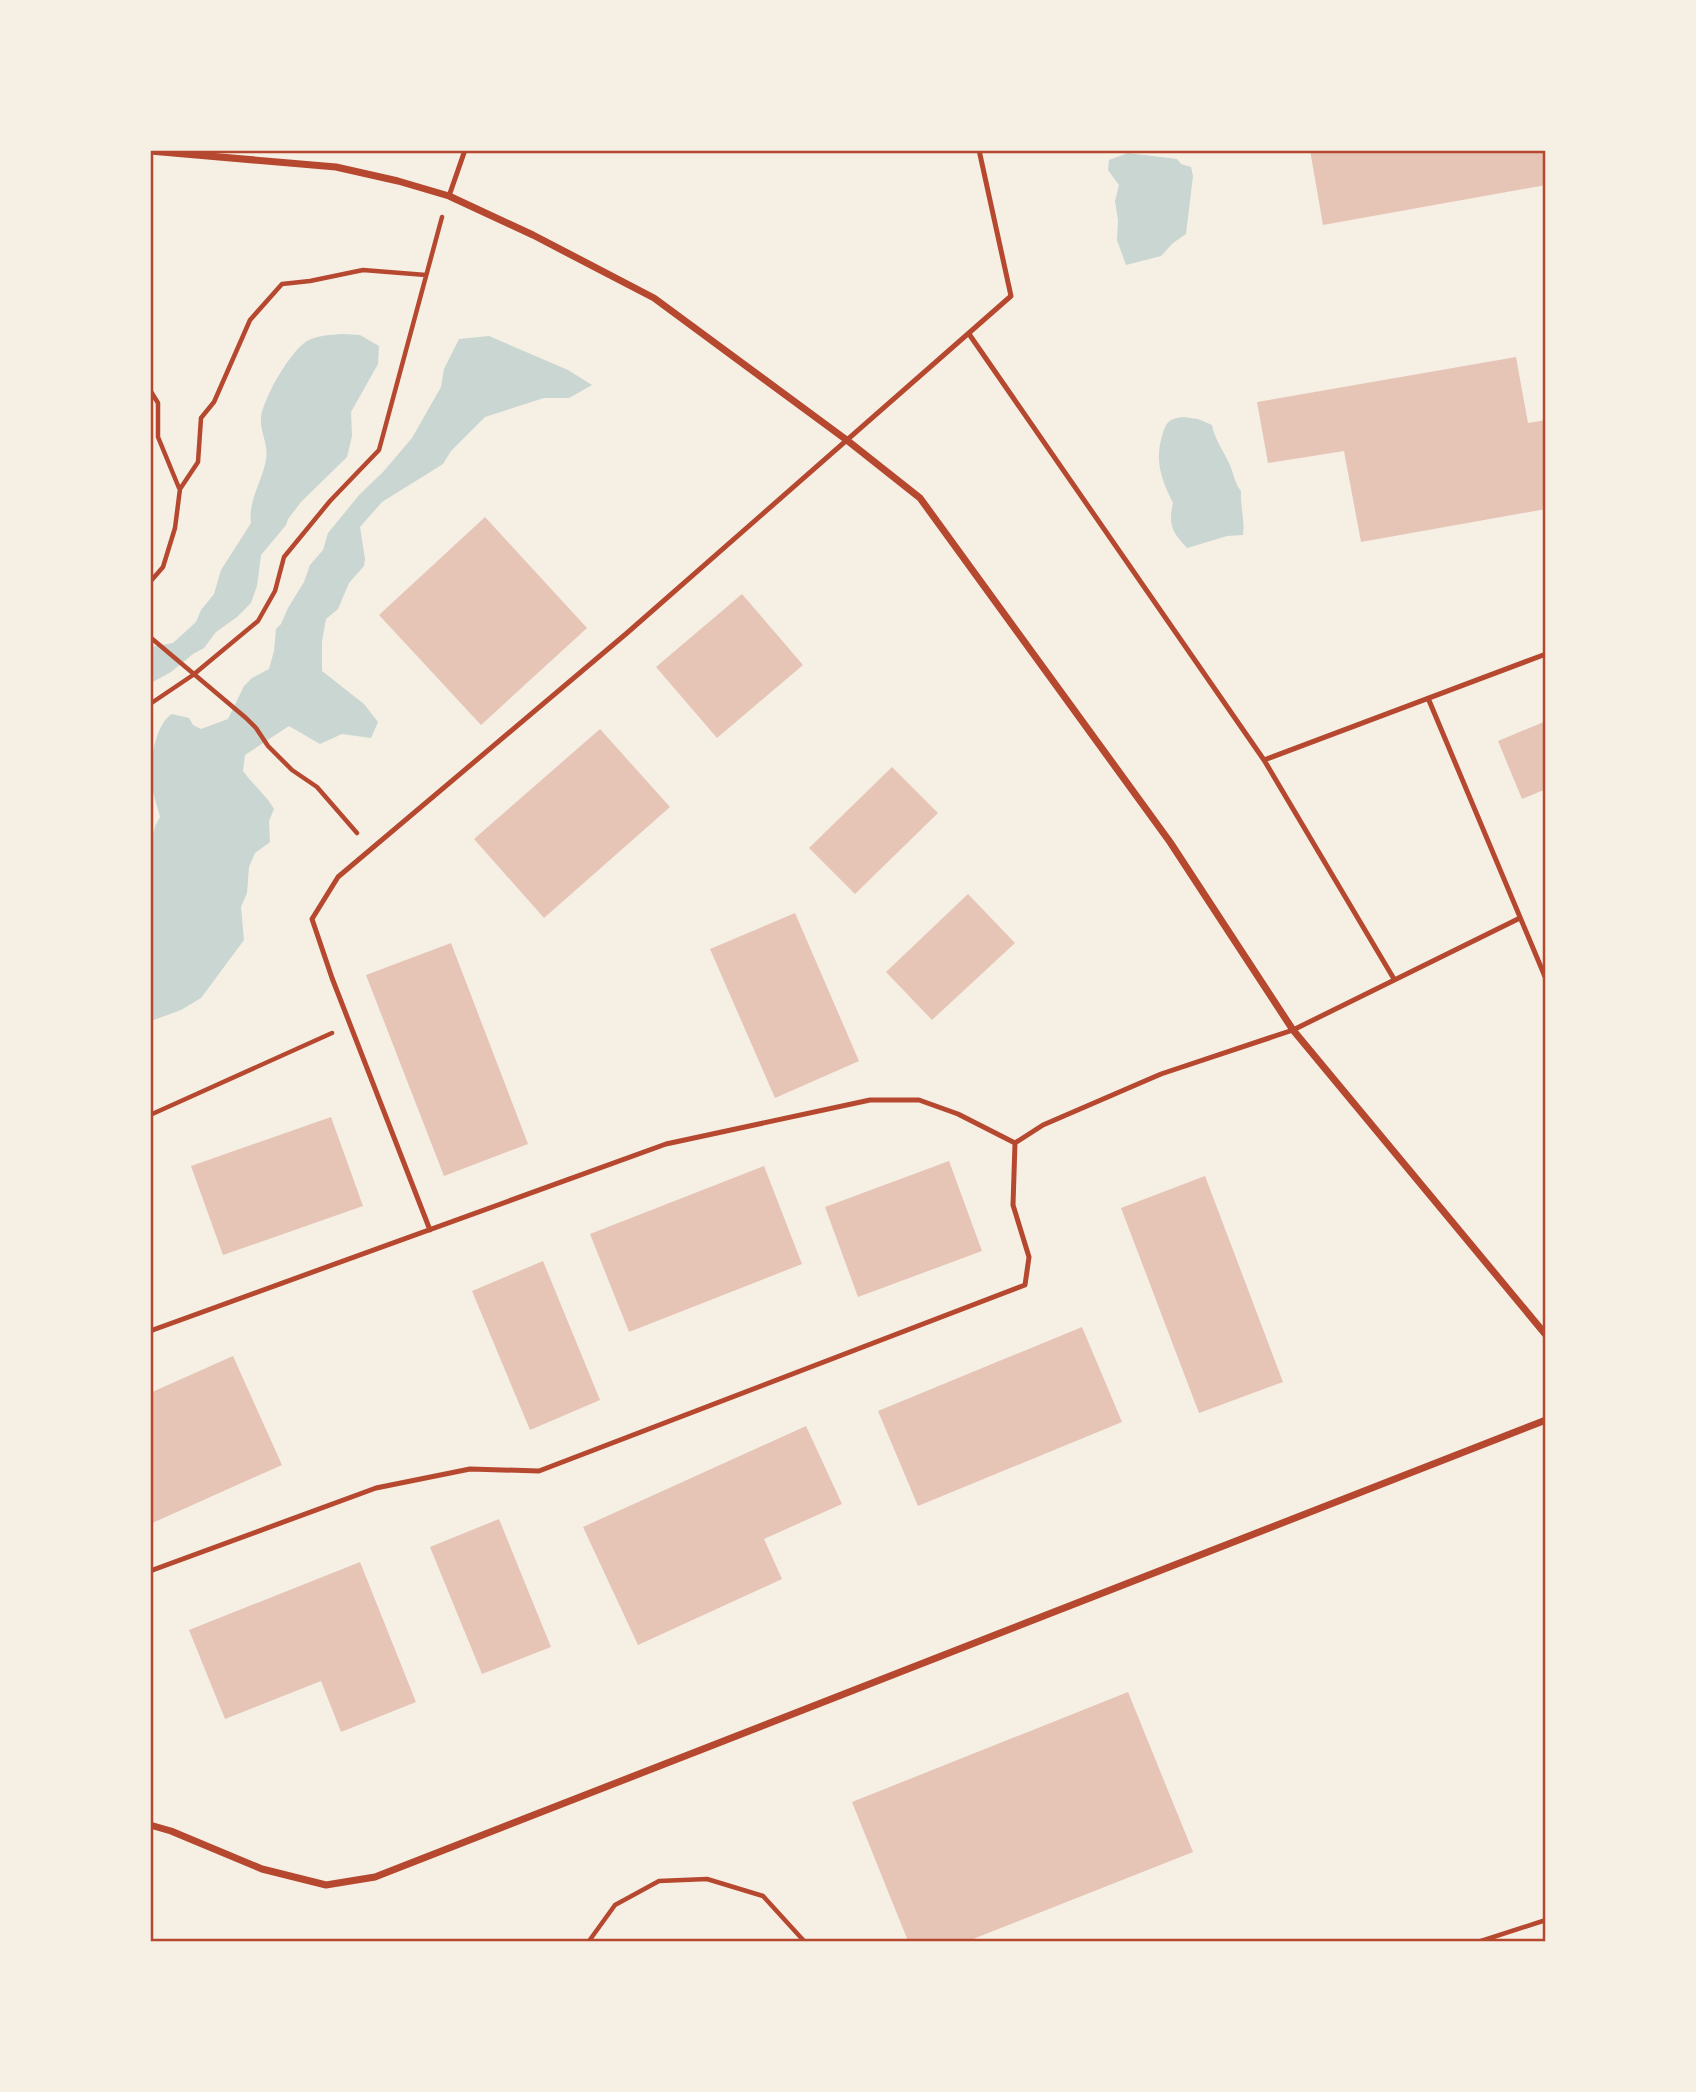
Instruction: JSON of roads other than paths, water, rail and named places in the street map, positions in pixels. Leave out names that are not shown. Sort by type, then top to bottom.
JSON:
[{"type":"street","points":[[150,150],[336,167],[449,196],[533,235],[654,298],[848,440],[920,498],[1170,842],[1293,1030],[1545,1335]]},
{"type":"street","points":[[150,1825],[262,1869],[326,1885],[375,1877],[1545,1420]]},
{"type":"lane","points":[[449,196],[465,150]]},
{"type":"lane","points":[[430,1230],[312,919],[338,877],[627,632],[1012,296],[979,150]]},
{"type":"lane","points":[[969,334],[1264,760],[1394,979]]},
{"type":"lane","points":[[1264,760],[1545,654]]},
{"type":"lane","points":[[1427,698],[1545,979]]},
{"type":"lane","points":[[1015,1143],[1043,1125],[1161,1074],[1293,1030],[1520,918]]},
{"type":"lane","points":[[150,1331],[666,1144],[870,1100],[919,1100],[958,1114],[1015,1143]]},
{"type":"lane","points":[[150,1571],[376,1488],[470,1469],[539,1471],[1025,1285],[1029,1257],[1013,1205],[1015,1143]]}]
